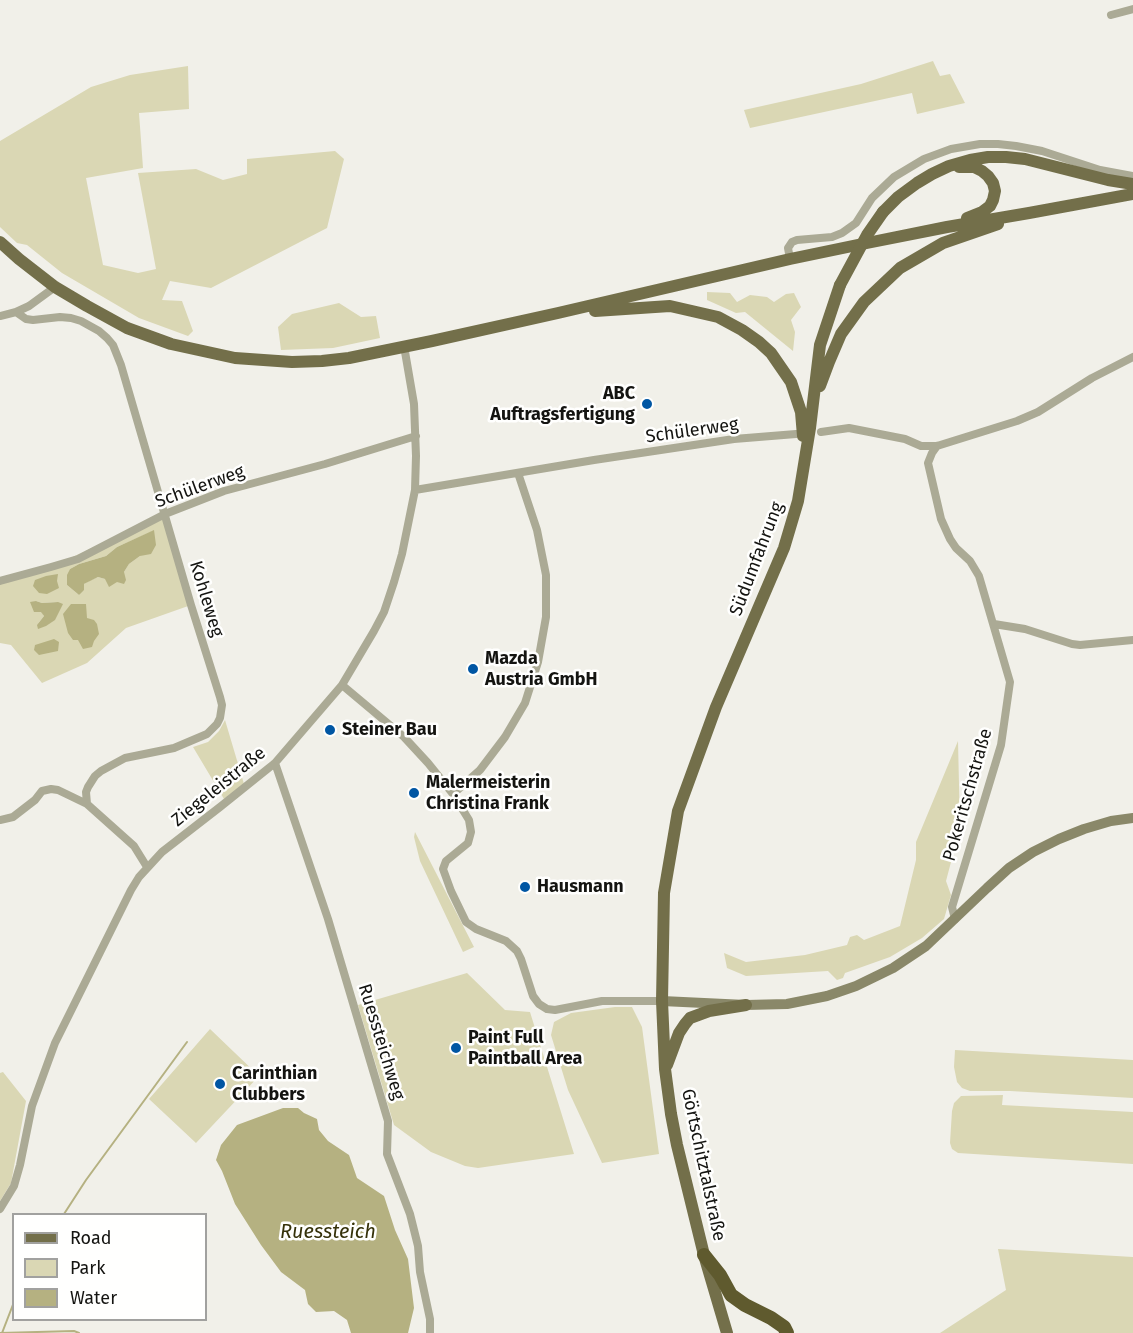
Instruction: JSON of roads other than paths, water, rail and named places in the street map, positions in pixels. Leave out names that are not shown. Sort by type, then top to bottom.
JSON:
[{"type":"highway","points":[[704,1255],[720,1275],[731,1295],[771,1318],[787,1333]]},
{"type":"main road","name":"Südumfahrung","points":[[662,1001],[664,893],[678,811],[716,707],[784,548],[798,501],[820,345],[840,285],[867,235],[883,212],[916,183],[949,166],[970,160],[988,157],[1025,159],[1133,184]]},
{"type":"main road","points":[[947,227],[982,212],[990,206],[995,191],[993,183],[982,171],[974,167],[949,166]]},
{"type":"main road","points":[[0,242],[55,286],[127,328],[171,344],[226,356],[292,362],[322,361],[349,358],[558,313],[790,259],[947,227],[1133,194]]},
{"type":"main road","points":[[812,406],[841,334],[864,302],[900,268],[943,243],[1029,213]]},
{"type":"main road","points":[[558,313],[670,306],[718,317],[742,330],[771,353],[794,389],[803,429],[801,479]]},
{"type":"main road","points":[[662,1001],[746,1005],[787,1004],[827,996],[856,986],[893,968],[926,946],[1002,875],[1033,852],[1084,829],[1111,821],[1133,818]]},
{"type":"main road","name":"Görtschitztalstraße","points":[[662,1001],[665,1069],[677,1145],[704,1255],[727,1333]]},
{"type":"main road","points":[[665,1069],[679,1033],[690,1018],[709,1011],[746,1005]]},
{"type":"street","points":[[1111,15],[1133,9]]},
{"type":"street","points":[[790,259],[788,248],[792,242],[831,237],[842,233],[856,223],[872,198],[894,177],[924,159],[951,149],[980,144],[1016,146],[1042,151],[1100,170],[1133,176]]},
{"type":"street","points":[[0,316],[16,312],[35,302],[55,286]]},
{"type":"street","name":"Kohleweg","points":[[16,312],[26,319],[33,320],[60,317],[81,321],[99,331],[113,345],[121,365],[220,698],[222,713],[217,724],[207,734],[174,748],[125,758],[101,771],[94,776],[88,787],[87,804]]},
{"type":"street","name":"Ziegeleistraße","points":[[0,1209],[14,1186],[32,1106],[54,1043],[131,890],[147,867],[171,844],[275,763],[342,685],[363,653],[384,612],[402,554],[416,490],[414,404],[404,346]]},
{"type":"street","points":[[821,432],[849,428],[905,439],[921,446],[937,446],[1017,421],[1038,412],[1092,378],[1133,357]]},
{"type":"street","name":"Schülerweg","points":[[416,490],[734,439],[796,434]]},
{"type":"street","name":"Schülerweg","points":[[0,581],[78,559],[165,514],[224,491],[325,464],[416,436]]},
{"type":"street","name":"Pokeritschstraße","points":[[921,446],[928,463],[943,526],[956,548],[970,561],[979,576],[1010,682],[1001,745],[952,907],[955,919]]},
{"type":"street","points":[[928,463],[937,446]]},
{"type":"street","points":[[453,794],[492,756],[515,721],[534,679],[540,654],[546,617],[546,574],[537,530],[518,473]]},
{"type":"street","points":[[994,624],[1025,629],[1080,645],[1133,640]]},
{"type":"street","points":[[342,685],[404,737],[453,794],[469,820],[471,832],[468,843],[446,861],[443,869],[451,891],[466,922],[476,929],[506,941],[517,951],[533,996],[539,1004],[547,1009],[555,1010],[602,1001],[662,1001]]},
{"type":"street","name":"Ruessteichweg","points":[[275,763],[328,919],[388,1121],[387,1154],[410,1214],[418,1246],[420,1272],[430,1319],[430,1333]]},
{"type":"street","points":[[0,820],[13,817],[35,800],[42,791],[58,790],[87,804],[134,846],[147,867]]},
{"type":"water","points":[[154,530],[156,545],[151,554],[140,556],[129,564],[124,572],[126,580],[124,584],[117,582],[109,587],[105,579],[98,577],[84,584],[84,590],[79,595],[67,585],[67,575],[70,569],[106,556],[117,547]]},
{"type":"water","points":[[58,574],[59,588],[47,594],[39,593],[33,586],[35,580]]},
{"type":"water","points":[[30,602],[63,604],[55,620],[38,629],[37,625],[44,616],[41,612],[34,612]]},
{"type":"water","points":[[71,604],[86,604],[87,618],[94,620],[97,624],[99,634],[92,647],[83,649],[78,640],[73,640],[68,633],[63,614]]},
{"type":"water","points":[[54,639],[59,642],[58,651],[39,655],[34,650],[35,645]]},
{"type":"water","name":"Ruessteich","points":[[283,1108],[298,1108],[317,1119],[319,1130],[328,1141],[349,1155],[357,1178],[384,1196],[395,1230],[408,1259],[414,1308],[408,1333],[351,1333],[347,1320],[334,1311],[316,1312],[308,1304],[305,1290],[281,1272],[235,1204],[216,1160],[221,1145],[237,1125]]},
{"type":"waterway","points":[[65,1213],[86,1180],[187,1042]]},
{"type":"waterway","points":[[2,1333],[12,1307]]},
{"type":"waterway","points":[[0,1333],[74,1331],[79,1333]]},
{"type":"place","name":"ABC Auftragsfertigung","points":[[647,404]]},
{"type":"place","name":"Mazda Austria GmbH","points":[[473,669]]},
{"type":"place","name":"Steiner Bau","points":[[330,730]]},
{"type":"place","name":"Malermeisterin Christina Frank","points":[[414,793]]},
{"type":"place","name":"Hausmann","points":[[525,887]]},
{"type":"place","name":"Paint Full Paintball Area","points":[[456,1048]]},
{"type":"place","name":"Carinthian Clubbers","points":[[220,1084]]}]
